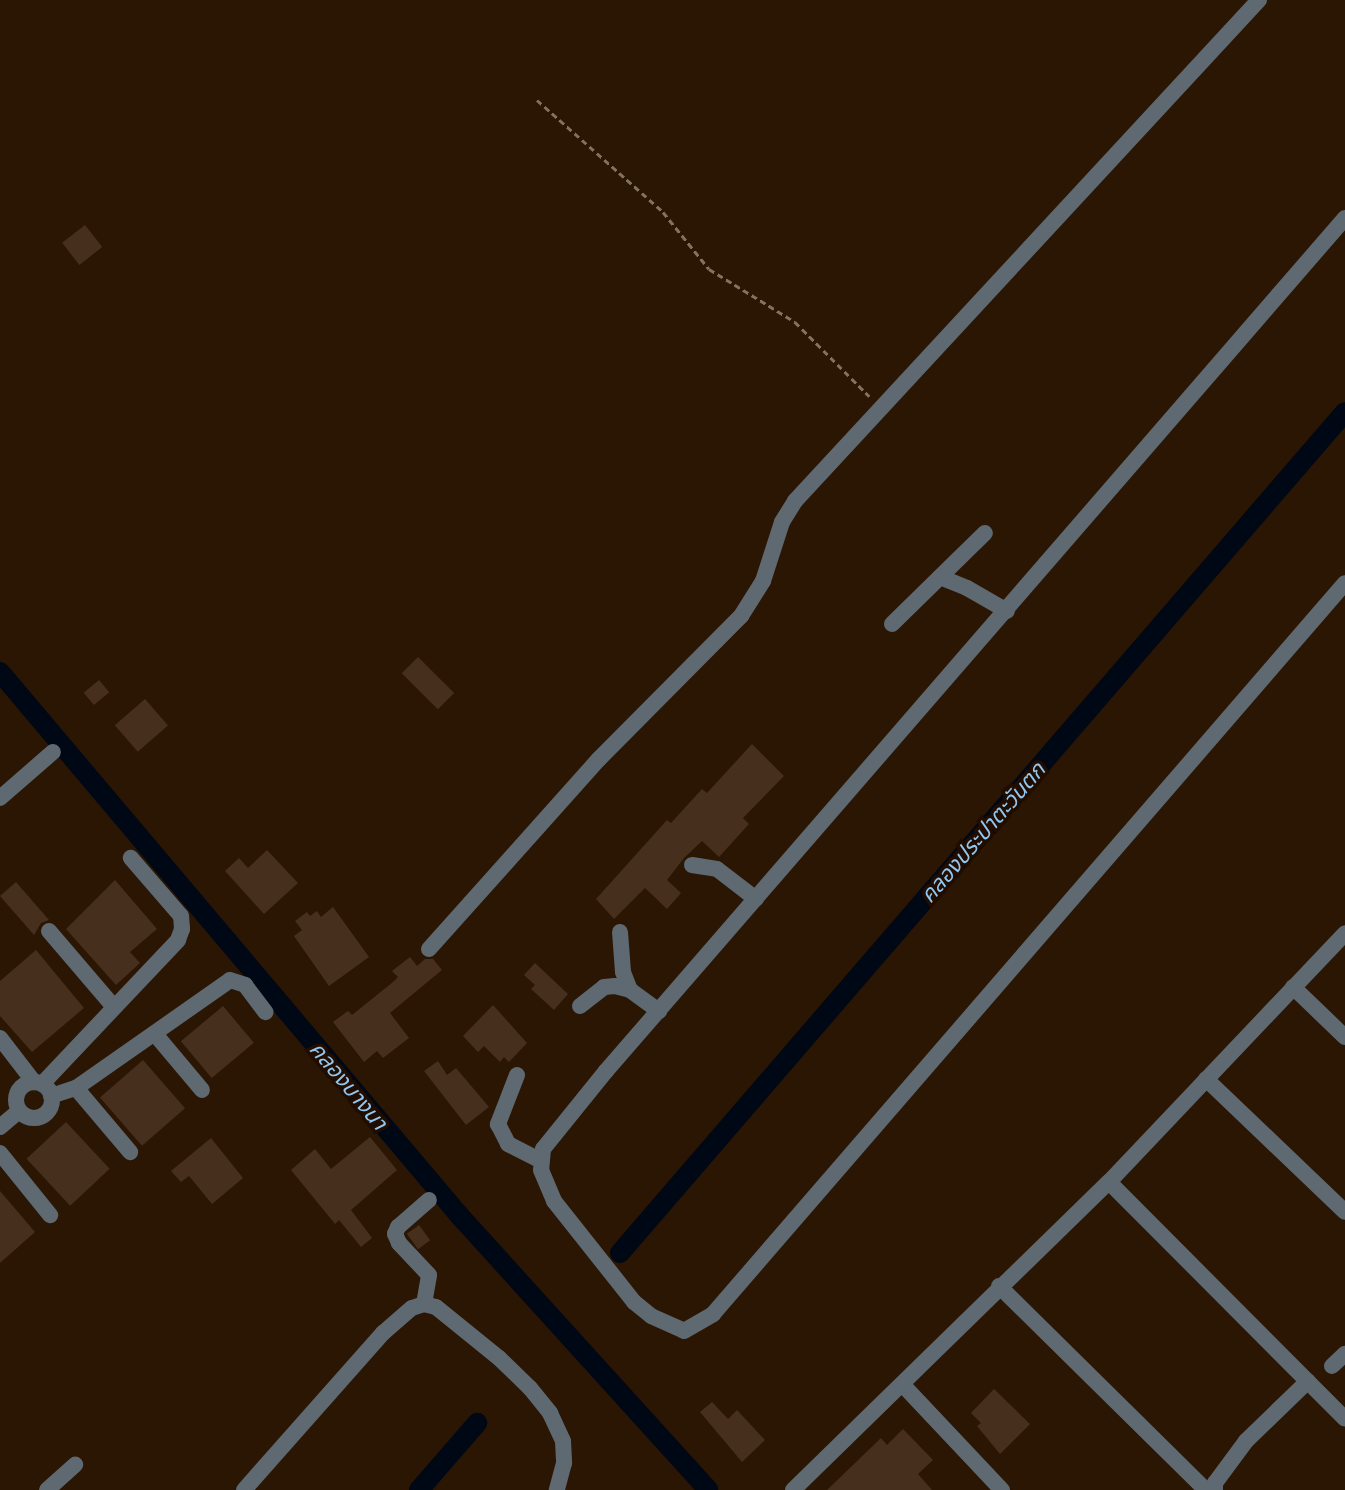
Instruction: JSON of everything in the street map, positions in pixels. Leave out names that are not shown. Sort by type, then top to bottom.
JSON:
[{"type":"street","points":[[429,949],[599,759],[741,616],[763,581],[782,522],[795,501],[879,406],[1259,0]]},
{"type":"street","points":[[539,1160],[551,1139],[659,1011],[1345,218]]},
{"type":"street","points":[[892,624],[985,533]]},
{"type":"street","points":[[940,577],[967,588],[1007,611]]},
{"type":"street","points":[[517,1075],[498,1124],[508,1144],[539,1160],[554,1201],[634,1302],[651,1316],[684,1331],[700,1323],[713,1314],[1345,583]]},
{"type":"street","points":[[0,798],[53,752]]},
{"type":"street","points":[[42,1087],[168,953],[182,929],[181,916],[131,858]]},
{"type":"street","points":[[692,865],[717,869],[756,899]]},
{"type":"street","points":[[49,931],[114,1007]]},
{"type":"street","points":[[620,932],[623,972],[630,990]]},
{"type":"street","points":[[793,1490],[1109,1182],[1345,933]]},
{"type":"street","points":[[19,1111],[16,1095],[26,1083],[76,1088],[230,980],[245,985],[265,1012]]},
{"type":"street","points":[[580,1006],[604,987],[630,990],[659,1011]]},
{"type":"street","points":[[1293,987],[1345,1037]]},
{"type":"street","points":[[155,1034],[202,1090]]},
{"type":"street","points":[[0,1038],[42,1087],[51,1104],[41,1116],[33,1118],[19,1111]]},
{"type":"street","points":[[1206,1079],[1345,1212]]},
{"type":"street","points":[[76,1088],[130,1152]]},
{"type":"street","points":[[0,1127],[19,1111]]},
{"type":"street","points":[[0,1153],[50,1215]]},
{"type":"street","points":[[1109,1182],[1345,1419]]},
{"type":"street","points":[[424,1304],[429,1275],[399,1243],[395,1234],[398,1227],[429,1200]]},
{"type":"street","points":[[999,1286],[1206,1490]]},
{"type":"street","points":[[244,1490],[383,1333],[412,1308],[424,1304],[436,1307],[499,1358],[550,1413],[563,1441],[564,1463],[557,1490]]},
{"type":"street","points":[[1332,1366],[1345,1354]]},
{"type":"street","points":[[1215,1490],[1215,1483],[1246,1441],[1308,1381]]},
{"type":"street","points":[[902,1384],[1002,1490]]},
{"type":"street","points":[[47,1490],[75,1465]]},
{"type":"path","points":[[537,100],[663,212],[709,269],[795,322],[879,406]]},
{"type":"building","points":[[85,225],[102,247],[79,265],[62,243]]},
{"type":"building","points":[[418,657],[454,693],[438,709],[402,673]]},
{"type":"building","points":[[99,680],[109,692],[94,705],[84,693]]},
{"type":"building","points":[[145,699],[168,725],[138,752],[115,725]]},
{"type":"building","points":[[752,744],[784,776],[743,818],[749,824],[719,857],[702,841],[684,858],[667,880],[681,893],[667,909],[645,888],[614,919],[596,899],[667,820],[671,823],[702,789],[707,793]]},
{"type":"building","points":[[267,850],[298,883],[264,914],[225,871],[239,858],[248,868]]},
{"type":"building","points":[[115,880],[157,929],[130,952],[140,963],[116,985],[66,929]]},
{"type":"building","points":[[16,882],[49,920],[41,923],[34,935],[0,896]]},
{"type":"building","points":[[333,907],[369,957],[329,986],[294,936],[302,930],[295,921],[307,912],[310,916],[317,911],[321,917]]},
{"type":"building","points":[[36,950],[84,1008],[32,1052],[0,1016],[0,981]]},
{"type":"building","points":[[410,957],[417,966],[425,959],[433,959],[442,970],[390,1013],[409,1038],[383,1058],[377,1051],[364,1062],[333,1022],[348,1011],[352,1015],[393,982],[398,977],[392,971]]},
{"type":"building","points":[[535,963],[568,994],[554,1010],[531,989],[535,985],[524,975]]},
{"type":"building","points":[[493,1005],[527,1043],[509,1062],[504,1057],[500,1062],[484,1046],[478,1052],[463,1036]]},
{"type":"building","points":[[223,1006],[254,1043],[212,1078],[181,1041]]},
{"type":"building","points":[[143,1060],[185,1108],[142,1146],[100,1097]]},
{"type":"building","points":[[438,1061],[447,1075],[456,1068],[489,1107],[466,1125],[424,1071]]},
{"type":"building","points":[[66,1122],[110,1169],[70,1206],[27,1159]]},
{"type":"building","points":[[370,1137],[397,1170],[351,1210],[372,1238],[361,1247],[339,1220],[335,1224],[291,1170],[315,1149],[331,1169]]},
{"type":"building","points":[[211,1138],[243,1178],[212,1204],[189,1176],[181,1182],[171,1171]]},
{"type":"building","points":[[0,1191],[35,1232],[0,1263]]},
{"type":"building","points":[[419,1225],[430,1240],[418,1249],[407,1234]]},
{"type":"building","points":[[994,1389],[1030,1424],[1000,1454],[977,1426],[981,1423],[971,1413]]},
{"type":"building","points":[[712,1402],[728,1419],[737,1410],[765,1440],[742,1462],[700,1412]]},
{"type":"building","points":[[903,1429],[933,1460],[918,1474],[932,1490],[827,1490],[881,1438],[887,1445]]},
{"type":"waterway","name":"คลองประปาตะวันตก","points":[[620,1253],[1345,412]]},
{"type":"waterway","name":"คลองบางนา","points":[[0,672],[459,1215],[708,1490]]},
{"type":"waterway","name":"คลองประปาตะวันตก","points":[[419,1490],[477,1423]]}]
